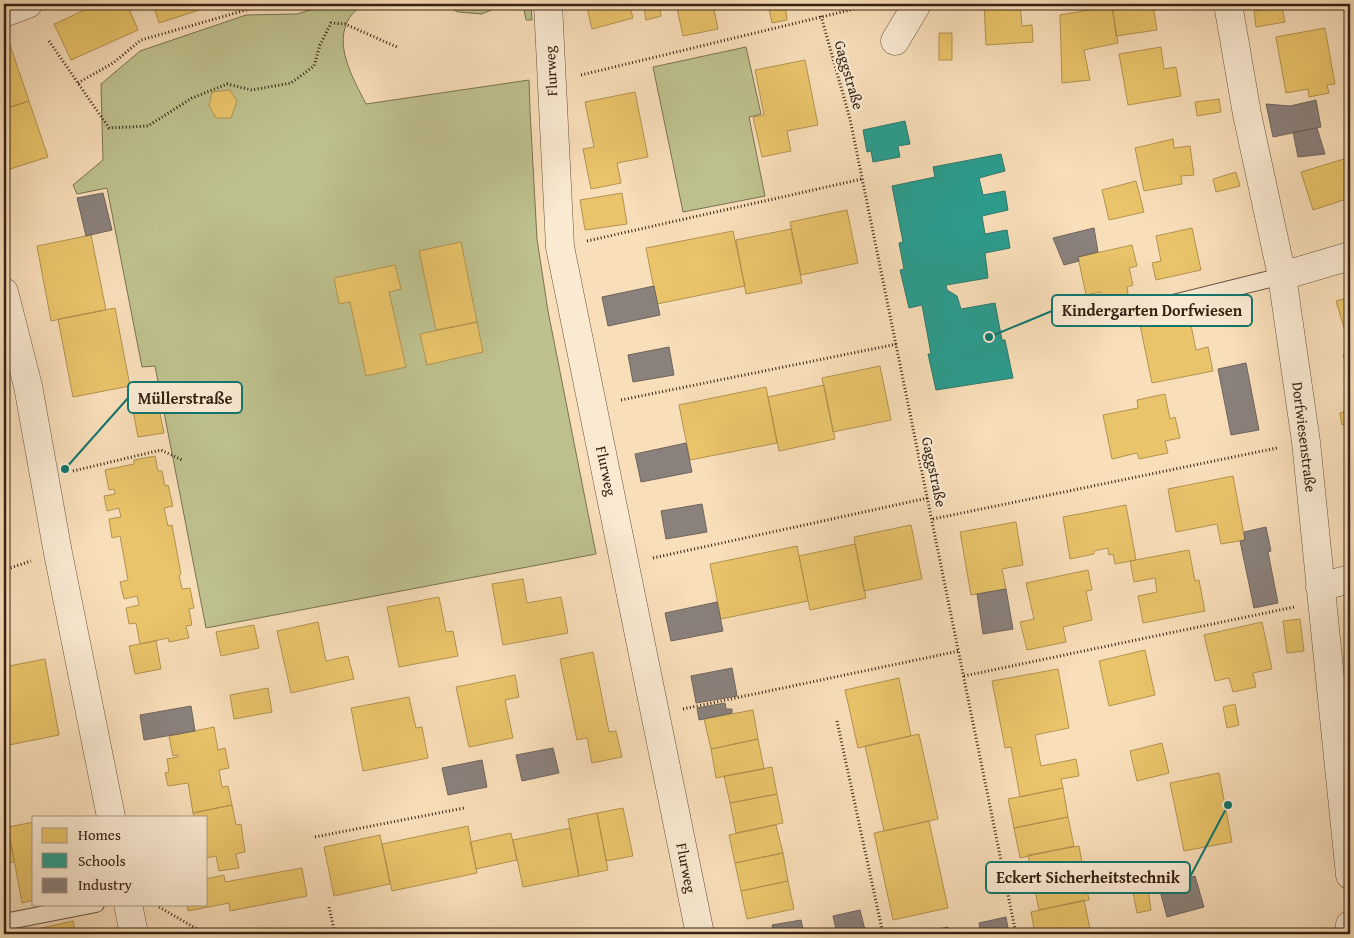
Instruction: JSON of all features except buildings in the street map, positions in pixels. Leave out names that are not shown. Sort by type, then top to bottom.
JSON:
[{"type":"street","points":[[4,14],[28,4]]},
{"type":"street","name":"Flurweg","points":[[548,4],[560,247],[700,934]]},
{"type":"street","points":[[895,41],[917,4]]},
{"type":"street","name":"Dorfwiesenstraße","points":[[1228,4],[1247,114],[1282,276],[1306,442],[1350,875]]},
{"type":"street","points":[[1282,276],[1350,256]]},
{"type":"street","points":[[4,292],[28,386],[64,585],[111,816]]},
{"type":"street","points":[[1321,594],[1350,579]]},
{"type":"street","points":[[128,906],[134,934]]},
{"type":"street","points":[[1349,934],[1350,925]]},
{"type":"lane","points":[[1121,316],[1282,276]]},
{"type":"lane","points":[[4,922],[86,906]]},
{"type":"path","points":[[78,83],[114,63],[141,40],[267,4]]},
{"type":"path","points":[[551,82],[876,4]]},
{"type":"path","name":"Gaggstraße","points":[[821,16],[850,118],[1016,934]]},
{"type":"path","points":[[49,41],[109,128],[148,126],[192,98],[227,84],[252,90],[291,83],[314,66],[320,45],[332,23],[345,24],[397,46]]},
{"type":"path","points":[[560,247],[862,179]]},
{"type":"path","points":[[592,406],[897,344]]},
{"type":"path","points":[[933,519],[1306,442]]},
{"type":"path","points":[[45,478],[161,450],[182,460]]},
{"type":"path","points":[[624,564],[928,498]]},
{"type":"path","points":[[964,676],[1321,594]]},
{"type":"path","points":[[655,715],[959,651]]},
{"type":"path","points":[[837,721],[883,934]]},
{"type":"path","points":[[316,837],[464,808]]},
{"type":"path","points":[[157,906],[204,933]]},
{"type":"path","points":[[330,907],[335,934]]},
{"type":"green space","points":[[330,4],[364,4],[350,17],[343,39],[347,62],[366,104],[529,80],[537,239],[548,311],[596,554],[206,628],[155,366],[142,367],[107,188],[77,194],[73,185],[103,160],[101,84],[140,51],[246,15],[297,14]]},
{"type":"green space","points":[[443,4],[505,4],[482,14],[458,12]]},
{"type":"green space","points":[[523,4],[531,4],[532,20],[526,20]]},
{"type":"green space","points":[[746,47],[761,114],[749,117],[765,196],[683,212],[653,67]]},
{"type":"place","name":"Kindergarten Dorfwiesen","points":[[989,337]]},
{"type":"place","name":"Müllerstraße","points":[[65,469]]},
{"type":"place","name":"Eckert Sicherheitstechnik","points":[[1228,805]]}]
